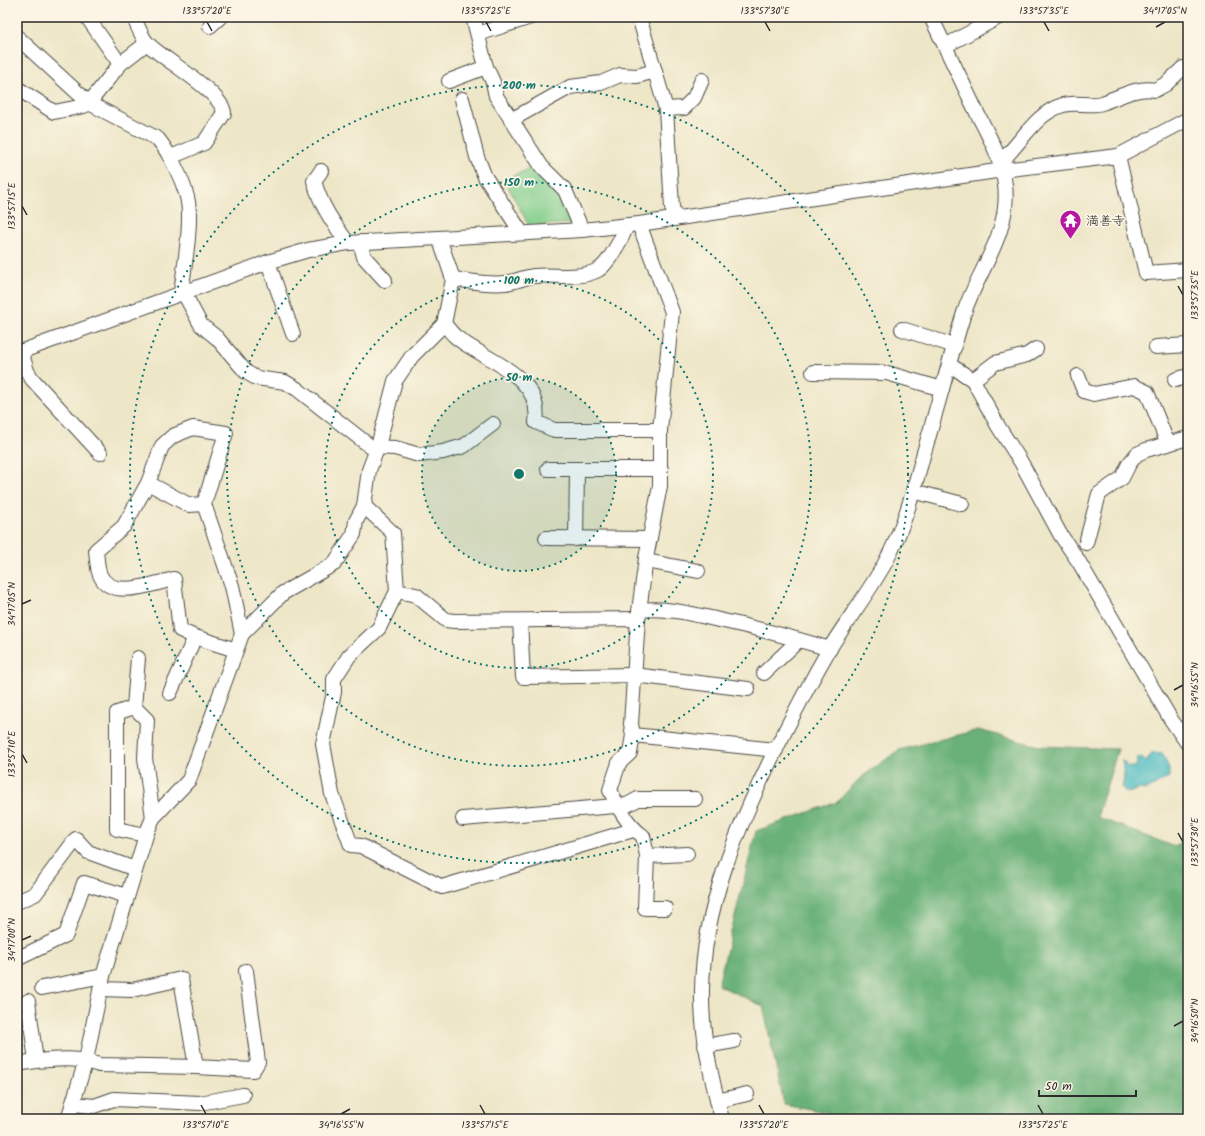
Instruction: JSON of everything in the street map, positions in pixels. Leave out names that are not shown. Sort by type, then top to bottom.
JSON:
[{"type":"street","points":[[87,17],[120,64]]},
{"type":"street","points":[[473,17],[486,67],[493,82],[496,96],[542,167],[565,190],[582,230]]},
{"type":"street","points":[[478,34],[532,17]]},
{"type":"street","points":[[639,17],[666,109],[672,207],[675,219]]},
{"type":"street","points":[[722,1119],[705,1046],[702,988],[707,936],[713,907],[747,809],[796,708],[830,649],[885,563],[901,529],[965,311],[985,264],[1000,235],[1005,218],[1006,187],[1001,166],[931,17]]},
{"type":"street","points":[[945,46],[999,17]]},
{"type":"street","points":[[137,18],[147,43],[214,96],[223,108],[224,113],[204,144],[171,157]]},
{"type":"street","points":[[17,37],[89,103],[158,139],[171,157],[187,198],[188,226],[181,293]]},
{"type":"street","points":[[17,88],[54,112],[84,106],[89,103],[120,64],[147,43]]},
{"type":"street","points":[[449,81],[486,67]]},
{"type":"street","points":[[1001,166],[1032,127],[1048,112],[1062,105],[1074,102],[1097,105],[1145,88],[1155,90],[1166,84],[1183,68]]},
{"type":"street","points":[[511,120],[570,87],[601,83],[620,76],[637,76],[655,71]]},
{"type":"street","points":[[666,109],[684,108],[694,98],[702,80]]},
{"type":"street","points":[[462,99],[477,157],[485,177],[521,232]]},
{"type":"street","points":[[100,453],[32,379],[19,352],[268,262],[308,250],[354,243],[521,232],[582,230],[633,225],[1001,166],[1118,156],[1188,119]]},
{"type":"street","points":[[1118,156],[1146,272],[1188,270]]},
{"type":"street","points":[[321,171],[314,181],[326,213],[385,280]]},
{"type":"street","points":[[453,279],[502,283],[514,282],[533,276],[581,275],[598,270],[608,261],[612,250],[633,225]]},
{"type":"street","points":[[633,225],[672,312],[660,430],[660,486],[646,561],[639,615],[631,724],[633,735],[630,753],[619,763],[610,790],[617,805],[633,830],[642,836],[647,856],[646,908],[665,908]]},
{"type":"street","points":[[68,1119],[74,1104],[86,1060],[102,982],[146,835],[154,818],[189,780],[242,634],[283,593],[334,564],[354,534],[356,521],[364,506],[369,470],[378,446],[395,381],[412,356],[444,324],[453,279],[439,238]]},
{"type":"street","points":[[268,262],[293,334]]},
{"type":"street","points":[[181,293],[186,297],[201,325],[217,338],[246,372],[256,378],[285,382],[297,389],[371,447],[378,446],[395,448],[420,455],[443,452],[464,446],[493,424]]},
{"type":"street","points":[[444,324],[457,338],[522,380],[531,392],[538,410],[536,422],[554,430],[660,430]]},
{"type":"street","points":[[902,329],[955,346]]},
{"type":"street","points":[[1156,347],[1188,346]]},
{"type":"street","points":[[973,380],[995,363],[1027,355],[1036,348]]},
{"type":"street","points":[[950,365],[973,380],[998,426],[1021,462],[1060,534],[1079,562],[1170,718],[1188,744]]},
{"type":"street","points":[[813,372],[887,373],[942,390]]},
{"type":"street","points":[[1078,376],[1084,391],[1094,394],[1134,386],[1147,392],[1168,444]]},
{"type":"street","points":[[236,650],[195,637],[180,630],[174,579],[125,590],[116,588],[106,583],[100,575],[96,550],[124,526],[148,483],[162,446],[173,436],[193,428],[226,433],[204,504],[232,586],[242,634]]},
{"type":"street","points":[[1086,543],[1099,494],[1122,478],[1128,464],[1137,454],[1188,438]]},
{"type":"street","points":[[548,469],[661,469]]},
{"type":"street","points":[[576,538],[577,469]]},
{"type":"street","points":[[148,483],[189,505],[204,504]]},
{"type":"street","points":[[913,491],[962,504]]},
{"type":"street","points":[[364,506],[393,533],[397,592],[379,628],[349,656],[334,679],[334,692],[323,744],[332,794],[351,846],[361,846],[442,887],[633,830]]},
{"type":"street","points":[[546,538],[650,539]]},
{"type":"street","points":[[646,561],[698,572]]},
{"type":"street","points":[[397,592],[416,595],[446,620],[520,621],[639,615],[660,608],[768,631],[830,649]]},
{"type":"street","points":[[520,621],[523,677],[634,675],[748,690]]},
{"type":"street","points":[[170,693],[195,637]]},
{"type":"street","points":[[764,673],[798,640]]},
{"type":"street","points":[[138,658],[134,707],[146,720],[145,758],[154,818]]},
{"type":"street","points":[[134,707],[117,713],[117,829],[146,835]]},
{"type":"street","points":[[633,735],[776,750]]},
{"type":"street","points":[[463,819],[627,805],[638,799],[695,799]]},
{"type":"street","points":[[17,902],[35,894],[76,839],[88,852],[135,869]]},
{"type":"street","points":[[647,856],[687,854]]},
{"type":"street","points":[[17,953],[21,957],[66,935],[84,883],[127,896]]},
{"type":"street","points":[[17,1064],[67,1059],[86,1060],[99,1065],[199,1067],[253,1070],[258,1062],[246,971]]},
{"type":"street","points":[[42,988],[102,982],[132,990],[181,979],[196,1067],[199,1067]]},
{"type":"street","points":[[28,1002],[36,1061]]},
{"type":"street","points":[[705,1046],[734,1041]]},
{"type":"street","points":[[717,1101],[747,1094]]},
{"type":"street","points":[[74,1104],[94,1106],[114,1099],[200,1103],[243,1095]]},
{"type":"green space","points":[[537,166],[563,191],[574,223],[529,226],[504,179]]},
{"type":"green space","points":[[978,730],[1039,746],[1118,749],[1097,817],[1175,847],[1188,833],[1188,1119],[832,1119],[830,1113],[784,1104],[763,1006],[718,985],[756,831],[837,802],[859,779],[899,750]]},
{"type":"water","points":[[1152,753],[1163,754],[1169,769],[1169,777],[1147,790],[1139,789],[1128,793],[1122,788],[1124,777],[1122,760],[1128,767],[1136,767],[1137,758],[1141,757],[1146,762]]},
{"type":"place","name":"満善寺","points":[[1071,240]]}]
